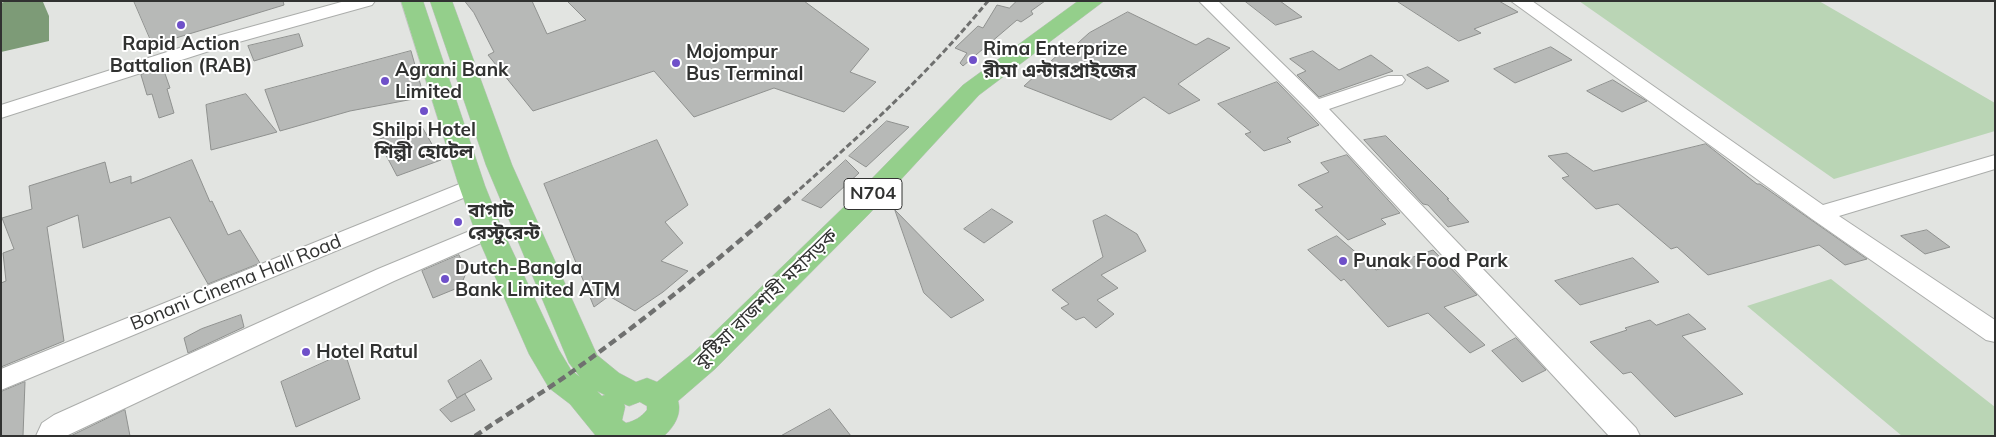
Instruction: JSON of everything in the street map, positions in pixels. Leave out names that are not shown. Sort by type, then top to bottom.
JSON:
[{"type":"highway","points":[[412,1],[472,186],[489,231],[545,354],[560,379],[619,431],[648,430],[659,420],[664,408],[660,398],[647,391],[629,393],[613,402],[607,410],[619,431]]},
{"type":"highway","points":[[441,1],[499,165],[585,363],[608,382],[629,393]]},
{"type":"highway","name":"কুষ্টিয়া রাজশাহী মহাসড়ক","points":[[660,398],[704,361],[840,227],[971,90],[1057,25],[1094,1]]},
{"type":"highway","points":[[430,58],[458,51]]},
{"type":"highway","points":[[453,128],[483,119]]},
{"type":"highway","points":[[509,275],[540,261]]},
{"type":"street","points":[[1,112],[221,41],[366,1]]},
{"type":"street","points":[[1208,1],[1316,107],[1626,436]]},
{"type":"street","points":[[1520,1],[1820,214],[1995,333]]},
{"type":"street","points":[[1316,107],[1395,80]]},
{"type":"street","points":[[1820,214],[1995,162]]},
{"type":"street","name":"Bonani Cinema Hall Road","points":[[1,380],[472,186]]},
{"type":"street","points":[[50,436],[52,431],[64,423],[386,275],[489,231]]},
{"type":"shaded area","points":[[7,1],[43,2],[49,16],[49,41],[1,52],[1,3]]},
{"type":"shaded area","points":[[1579,1],[1819,1],[1995,103],[1995,131],[1834,179]]},
{"type":"shaded area","points":[[1831,279],[1995,407],[1995,436],[1902,436],[1747,306]]},
{"type":"building","name":"Rapid Action Battalion (RAB)","points":[[134,1],[283,1],[284,5],[153,45]]},
{"type":"building","name":"Mojompur Bus Terminal","points":[[465,1],[532,1],[547,34],[586,20],[567,1],[804,1],[869,49],[850,72],[876,82],[844,112],[774,88],[694,117],[654,71],[533,111],[488,55],[494,52],[474,13]]},
{"type":"building","points":[[1017,1],[1045,1],[1031,11],[1033,14],[1021,22],[1017,20],[963,66],[960,63],[967,53],[955,48],[978,26],[983,28],[997,5],[1009,8]]},
{"type":"building","points":[[1245,1],[1280,1],[1302,17],[1276,25]]},
{"type":"building","points":[[1397,1],[1499,1],[1518,12],[1474,29],[1481,33],[1459,41]]},
{"type":"building","points":[[1128,12],[1196,45],[1208,38],[1230,48],[1178,84],[1200,100],[1169,114],[1144,97],[1111,120],[1024,86],[1063,50],[1068,52],[1089,33]]},
{"type":"building","points":[[299,34],[303,46],[254,61],[248,46]]},
{"type":"building","points":[[1551,47],[1572,60],[1515,83],[1494,69]]},
{"type":"building","points":[[411,51],[424,97],[350,111],[280,131],[265,90]]},
{"type":"building","points":[[1313,51],[1339,70],[1371,55],[1393,71],[1319,97],[1297,75],[1306,71],[1290,59]]},
{"type":"building","points":[[1428,67],[1449,81],[1427,89],[1407,75]]},
{"type":"building","points":[[163,68],[170,88],[167,89],[174,113],[159,118],[152,94],[147,95],[141,75]]},
{"type":"building","points":[[1613,80],[1647,101],[1622,112],[1587,91]]},
{"type":"building","points":[[1277,82],[1319,125],[1287,138],[1291,142],[1264,151],[1245,134],[1251,132],[1218,104]]},
{"type":"building","points":[[246,94],[277,132],[211,150],[206,105]]},
{"type":"building","points":[[887,121],[909,127],[866,167],[849,156]]},
{"type":"building","points":[[421,125],[441,160],[397,176],[378,140]]},
{"type":"building","points":[[1386,136],[1449,199],[1447,199],[1469,222],[1448,227],[1428,205],[1423,204],[1364,140]]},
{"type":"building","points":[[657,140],[688,205],[665,222],[683,243],[661,261],[688,271],[663,292],[635,311],[609,296],[594,307],[544,184]]},
{"type":"building","points":[[1706,144],[1757,184],[1760,184],[1867,259],[1845,265],[1819,245],[1708,275],[1677,247],[1671,249],[1618,204],[1596,209],[1562,178],[1569,176],[1548,156],[1567,153],[1593,171]]},
{"type":"building","points":[[1347,155],[1400,213],[1381,219],[1386,224],[1348,240],[1315,210],[1323,207],[1298,185],[1329,172],[1321,163]]},
{"type":"building","points":[[192,160],[210,202],[212,201],[228,235],[240,230],[260,263],[208,284],[170,217],[83,248],[78,215],[47,227],[64,341],[1,367],[1,283],[6,281],[3,253],[14,249],[2,218],[32,209],[29,186],[105,162],[110,183],[131,176],[131,183]]},
{"type":"building","points":[[846,160],[859,173],[821,208],[802,200]]},
{"type":"building","points":[[992,209],[1013,222],[984,243],[964,229]]},
{"type":"building","points":[[895,210],[984,300],[951,318],[924,293]]},
{"type":"building","points":[[1106,215],[1137,234],[1146,251],[1101,275],[1118,288],[1097,300],[1114,314],[1096,328],[1084,317],[1076,320],[1061,308],[1069,304],[1052,290],[1103,257],[1093,221]]},
{"type":"building","points":[[1927,230],[1950,247],[1925,254],[1901,236]]},
{"type":"building","points":[[1337,236],[1376,270],[1433,250],[1477,295],[1444,307],[1485,345],[1470,353],[1428,313],[1388,327],[1344,279],[1341,281],[1308,250]]},
{"type":"building","name":"Dutch-Bangla Bank Limited ATM","points":[[459,255],[467,271],[460,287],[433,298],[422,271]]},
{"type":"building","points":[[1633,258],[1659,282],[1580,305],[1555,281]]},
{"type":"building","points":[[1689,314],[1706,329],[1682,336],[1743,394],[1675,417],[1631,372],[1623,374],[1590,342],[1650,320],[1656,325]]},
{"type":"building","points":[[241,315],[244,327],[188,353],[184,338],[201,329]]},
{"type":"building","points":[[1516,338],[1546,370],[1522,382],[1492,351]]},
{"type":"building","points":[[345,353],[360,399],[296,427],[281,382]]},
{"type":"building","points":[[481,360],[492,379],[457,398],[448,381]]},
{"type":"building","points":[[25,382],[23,436],[1,436],[1,392]]},
{"type":"building","points":[[465,394],[475,410],[451,422],[440,410]]},
{"type":"building","points":[[830,409],[851,436],[781,436]]},
{"type":"building","points":[[125,410],[130,436],[71,436]]},
{"type":"railway","points":[[793,195],[919,78],[966,28],[988,1]]},
{"type":"railway","points":[[475,436],[561,379],[630,329],[713,263],[794,194]]},
{"type":"place","name":"Rapid Action Battalion (RAB)","points":[[181,25]]},
{"type":"place","name":"Rima Enterprize রীমা এন্টারপ্রাইজের","points":[[973,60]]},
{"type":"place","name":"Mojompur Bus Terminal","points":[[676,63]]},
{"type":"place","name":"Agrani Bank Limited","points":[[385,81]]},
{"type":"place","name":"Shilpi Hotel শিল্পী হোটেল","points":[[424,111]]},
{"type":"place","name":"বাগাট রেস্টুরেন্ট","points":[[458,222]]},
{"type":"place","name":"Punak Food Park","points":[[1343,261]]},
{"type":"place","name":"Dutch-Bangla Bank Limited ATM","points":[[445,279]]},
{"type":"place","name":"Hotel Ratul","points":[[306,352]]}]
